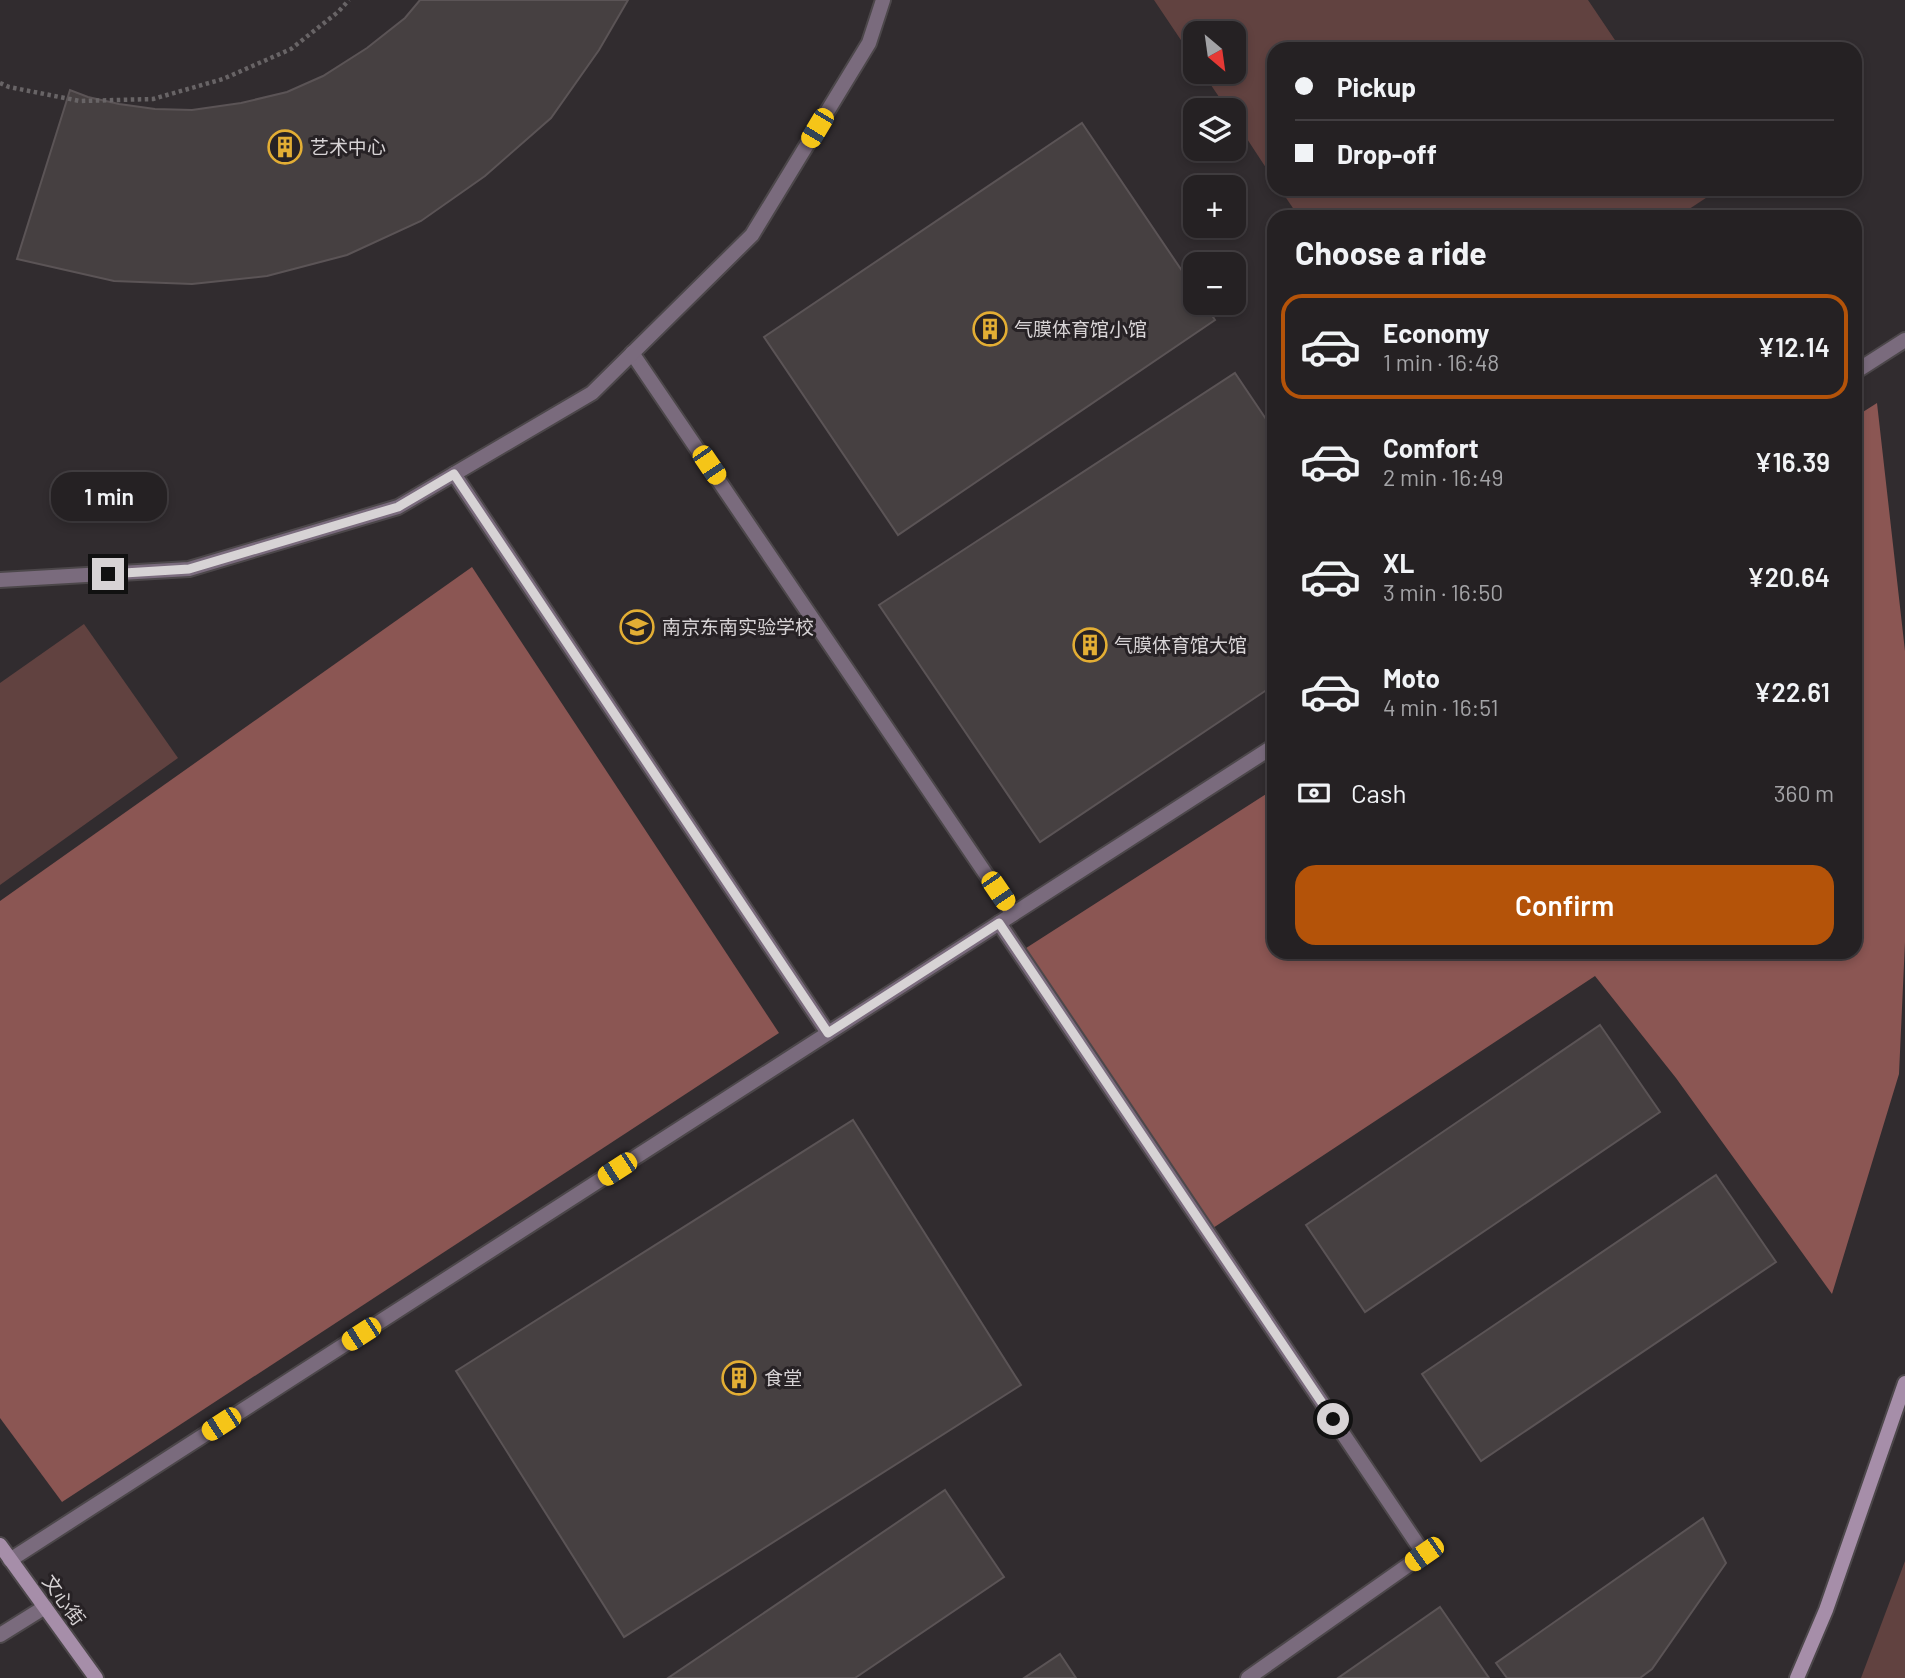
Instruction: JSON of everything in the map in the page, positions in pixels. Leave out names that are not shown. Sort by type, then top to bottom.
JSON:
[{"type":"street","points":[[0,580],[189,569],[398,507],[592,393],[752,235],[869,43],[883,0]]},
{"type":"street","points":[[1862,368],[1905,340]]},
{"type":"street","points":[[632,353],[1013,914]]},
{"type":"street","points":[[454,474],[828,1033]]},
{"type":"street","points":[[10,1560],[1267,751]]},
{"type":"street","points":[[999,923],[1424,1554],[1248,1678]]},
{"type":"street","points":[[1797,1678],[1826,1610],[1905,1383]]},
{"type":"street","name":"文心街","points":[[0,1545],[96,1678]]},
{"type":"street","points":[[0,1635],[45,1608]]},
{"type":"path","points":[[0,83],[80,101],[153,99],[223,79],[291,50],[349,0]]},
{"type":"shaded area","points":[[1154,0],[1588,0],[1616,42],[1267,42],[1267,169],[1246,137],[1246,98],[1220,98],[1210,84],[1246,84],[1246,21],[1183,21],[1183,43]]},
{"type":"shaded area","points":[[1285,196],[1709,196],[1688,210],[1294,210]]},
{"type":"shaded area","points":[[1877,403],[1905,651],[1905,942],[1899,1074],[1832,1294],[1676,1078],[1595,976],[1213,1228],[1023,950],[1267,793],[1267,959],[1862,959],[1862,413]]},
{"type":"shaded area","points":[[472,567],[779,1033],[62,1502],[0,1418],[0,901]]},
{"type":"shaded area","points":[[84,624],[178,758],[0,885],[0,683]]},
{"type":"shaded area","points":[[1905,1561],[1905,1678],[1861,1678]]},
{"type":"building","name":"艺术中心","points":[[420,0],[628,0],[599,50],[551,118],[485,176],[421,221],[347,255],[267,276],[192,284],[114,281],[17,259],[70,90],[119,104],[192,110],[241,103],[287,92],[323,76],[367,48],[405,18]]},
{"type":"building","name":"气膜体育馆小馆","points":[[1082,123],[1183,272],[1183,315],[1212,315],[1215,320],[898,535],[764,337]]},
{"type":"building","name":"气膜体育馆大馆","points":[[1235,373],[1267,421],[1267,690],[1040,842],[879,605]]},
{"type":"building","points":[[1600,1025],[1660,1112],[1365,1312],[1306,1225]]},
{"type":"building","name":"食堂","points":[[853,1120],[1021,1385],[624,1637],[456,1371]]},
{"type":"building","points":[[1716,1175],[1776,1262],[1481,1461],[1422,1374]]},
{"type":"building","points":[[945,1490],[1004,1577],[855,1678],[668,1678]]},
{"type":"building","points":[[1703,1518],[1726,1563],[1652,1669],[1640,1678],[1507,1678],[1496,1663]]},
{"type":"building","points":[[1440,1607],[1489,1678],[1338,1678]]},
{"type":"building","points":[[1060,1654],[1076,1678],[1024,1678]]},
{"type":"place","name":"艺术中心","points":[[285,147]]},
{"type":"place","name":"气膜体育馆小馆","points":[[990,329]]},
{"type":"place","name":"南京东南实验学校","points":[[637,627]]},
{"type":"place","name":"气膜体育馆大馆","points":[[1090,645]]},
{"type":"place","name":"食堂","points":[[739,1378]]},
{"type":"route","points":[[108,574],[189,569],[398,507],[454,474],[828,1033],[999,923],[1333,1419]]}]
